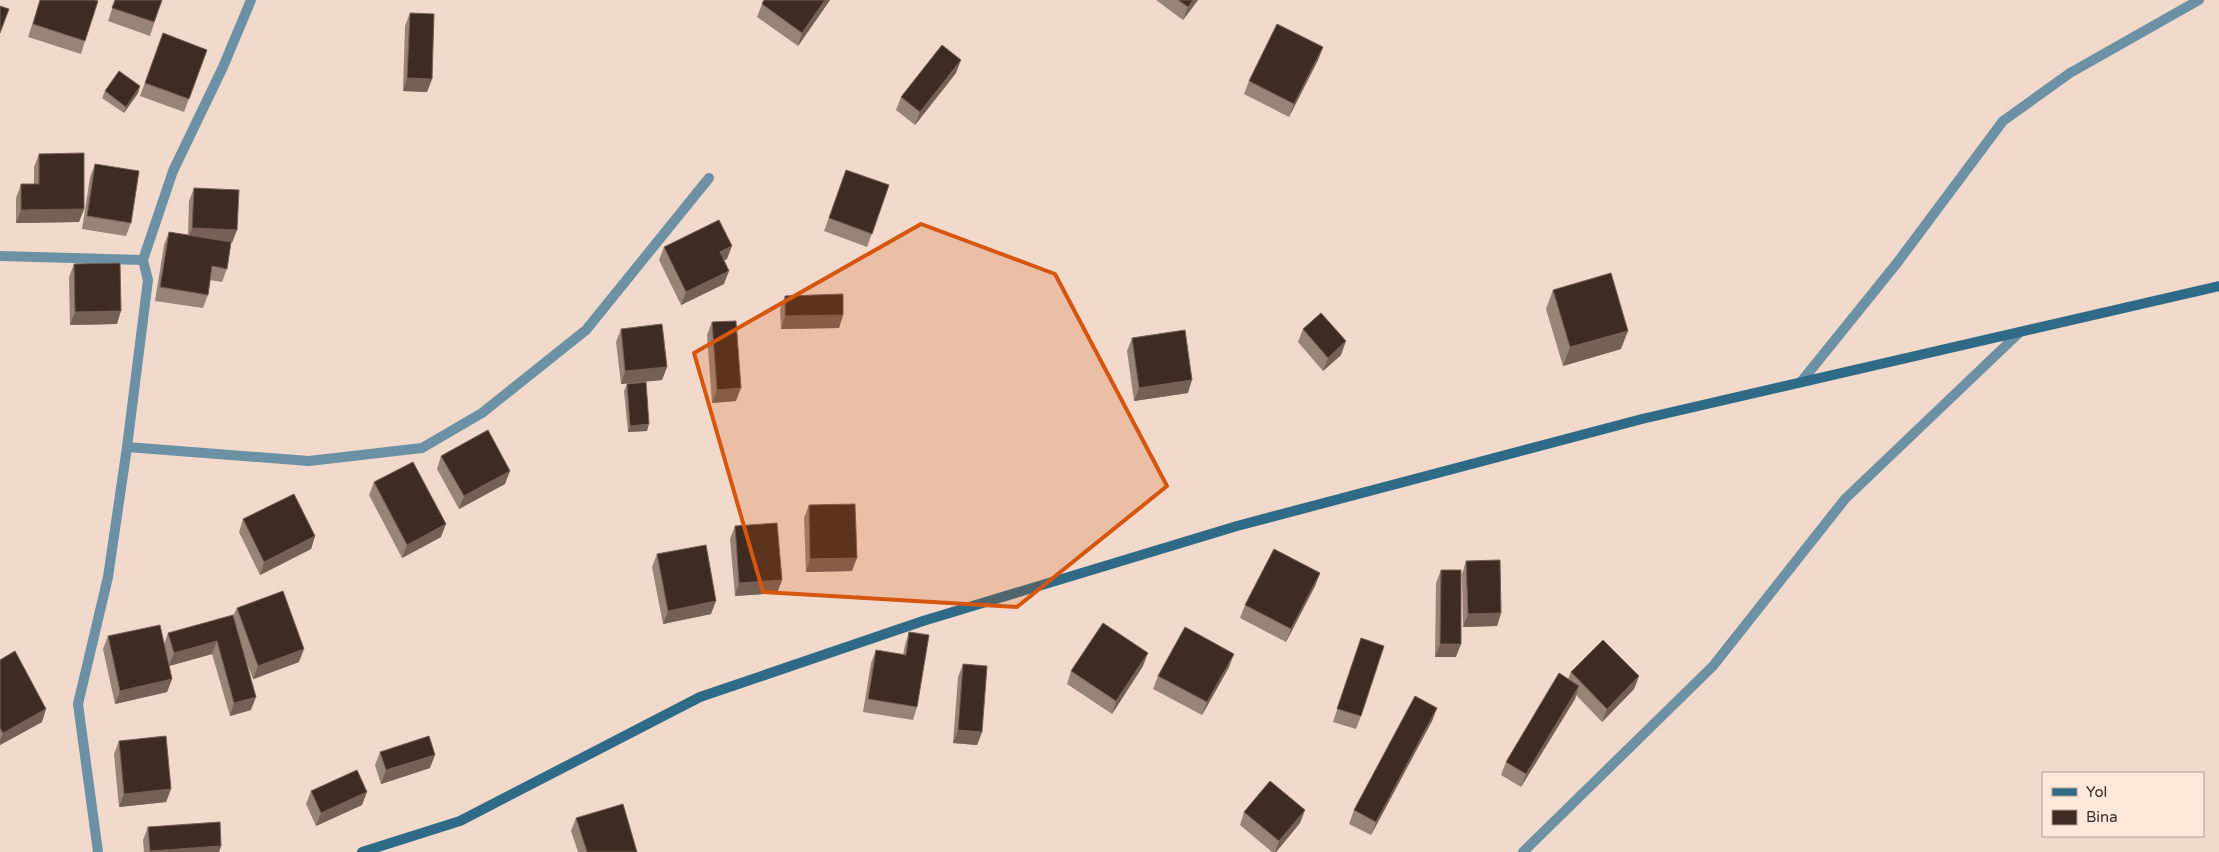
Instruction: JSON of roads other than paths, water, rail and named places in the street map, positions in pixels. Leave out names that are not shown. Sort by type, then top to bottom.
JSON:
[{"type":"street","points":[[98,852],[78,704],[108,576],[127,447],[148,280],[143,260],[173,171],[223,67],[250,0]]},
{"type":"street","points":[[1801,382],[1897,263],[2003,121],[2070,73],[2199,0]]},
{"type":"street","points":[[127,447],[309,461],[422,448],[482,413],[586,330],[709,178]]},
{"type":"street","points":[[0,256],[143,260]]},
{"type":"street","points":[[362,852],[460,821],[700,697],[924,621],[1247,523],[1642,419],[2219,286]]},
{"type":"street","points":[[1523,852],[1713,666],[1845,498],[2020,332]]}]
